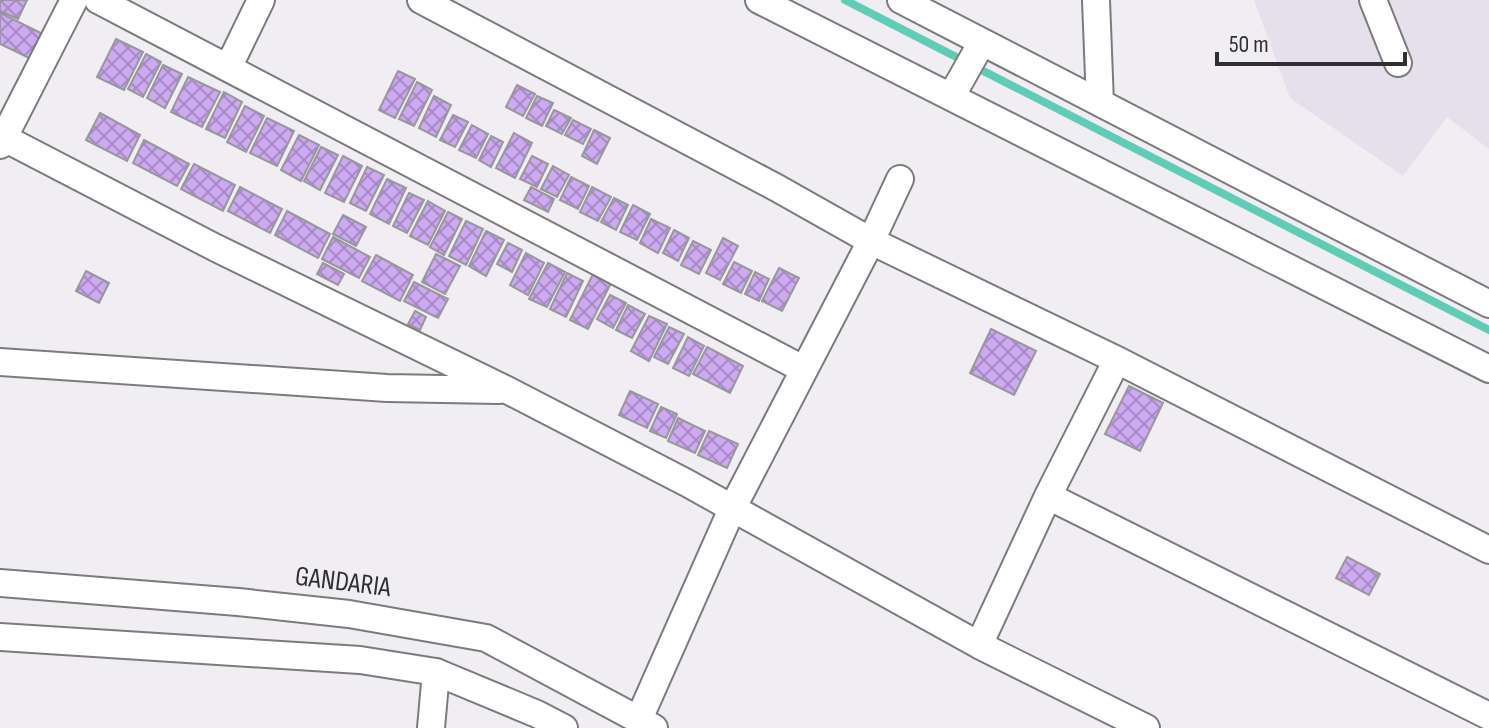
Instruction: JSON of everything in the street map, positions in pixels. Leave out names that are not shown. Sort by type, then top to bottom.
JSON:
[{"type":"street","points":[[74,0],[2,142],[509,391],[979,645],[1146,728]]},
{"type":"street","points":[[98,0],[803,369]]},
{"type":"street","points":[[228,68],[261,0]]},
{"type":"street","points":[[421,0],[871,241],[1117,360],[1489,550]]},
{"type":"street","points":[[759,0],[956,88],[1489,369]]},
{"type":"street","points":[[901,0],[979,48],[1100,103],[1489,304]]},
{"type":"street","points":[[1096,0],[1100,103]]},
{"type":"street","points":[[1373,0],[1398,63]]},
{"type":"street","points":[[956,88],[979,48]]},
{"type":"street","points":[[646,724],[732,509],[900,179]]},
{"type":"street","points":[[979,645],[1048,496],[1117,360]]},
{"type":"street","points":[[0,362],[387,388],[509,391]]},
{"type":"street","points":[[1048,496],[1489,716]]},
{"type":"street","name":"GANDARIA","points":[[0,583],[301,609],[413,624],[486,638],[646,724]]},
{"type":"street","points":[[0,637],[360,660],[436,672],[564,728]]},
{"type":"street","points":[[431,728],[436,672]]},
{"type":"shaded area","points":[[1254,0],[1489,0],[1489,149],[1447,117],[1403,176],[1290,98]]},
{"type":"building","points":[[0,0],[27,0],[18,19],[0,11]]},
{"type":"building","points":[[0,13],[43,34],[31,59],[0,44]]},
{"type":"building","points":[[116,39],[143,52],[124,90],[97,77]]},
{"type":"building","points":[[146,54],[161,62],[143,97],[128,89]]},
{"type":"building","points":[[163,65],[182,74],[165,108],[147,98]]},
{"type":"building","points":[[398,71],[415,79],[395,118],[379,110]]},
{"type":"building","points":[[188,77],[220,92],[202,127],[171,112]]},
{"type":"building","points":[[417,82],[432,90],[414,126],[399,119]]},
{"type":"building","points":[[517,85],[535,94],[523,116],[506,107]]},
{"type":"building","points":[[224,92],[242,102],[225,138],[206,129]]},
{"type":"building","points":[[434,96],[451,105],[436,137],[419,128]]},
{"type":"building","points":[[537,96],[553,103],[542,126],[526,118]]},
{"type":"building","points":[[245,106],[264,116],[246,152],[227,142]]},
{"type":"building","points":[[554,110],[571,118],[562,134],[546,126]]},
{"type":"building","points":[[100,113],[140,135],[127,161],[86,140]]},
{"type":"building","points":[[453,115],[468,122],[455,147],[440,140]]},
{"type":"building","points":[[267,118],[294,131],[277,166],[250,153]]},
{"type":"building","points":[[573,120],[591,129],[583,144],[565,135]]},
{"type":"building","points":[[472,125],[488,134],[476,158],[459,150]]},
{"type":"building","points":[[594,130],[610,138],[597,164],[582,156]]},
{"type":"building","points":[[514,133],[532,143],[515,178],[496,168]]},
{"type":"building","points":[[299,135],[319,145],[301,181],[281,170]]},
{"type":"building","points":[[491,136],[503,142],[491,167],[479,160]]},
{"type":"building","points":[[144,140],[189,164],[177,186],[133,163]]},
{"type":"building","points":[[321,147],[338,155],[320,190],[304,181]]},
{"type":"building","points":[[343,156],[362,166],[344,202],[325,193]]},
{"type":"building","points":[[532,156],[548,164],[537,187],[520,179]]},
{"type":"building","points":[[194,164],[235,185],[223,211],[181,189]]},
{"type":"building","points":[[553,166],[569,175],[557,197],[541,189]]},
{"type":"building","points":[[367,167],[384,175],[366,211],[350,203]]},
{"type":"building","points":[[571,177],[589,186],[578,209],[560,200]]},
{"type":"building","points":[[387,179],[406,188],[389,224],[370,214]]},
{"type":"building","points":[[240,187],[282,209],[270,233],[228,211]]},
{"type":"building","points":[[531,187],[554,199],[548,212],[524,200]]},
{"type":"building","points":[[592,187],[611,197],[598,221],[580,212]]},
{"type":"building","points":[[409,193],[424,200],[407,233],[393,226]]},
{"type":"building","points":[[614,198],[628,205],[616,230],[601,222]]},
{"type":"building","points":[[428,201],[445,211],[428,245],[410,236]]},
{"type":"building","points":[[633,205],[650,214],[637,240],[620,232]]},
{"type":"building","points":[[287,211],[330,234],[318,258],[275,235]]},
{"type":"building","points":[[448,212],[462,219],[444,255],[430,247]]},
{"type":"building","points":[[343,215],[366,227],[356,246],[333,234]]},
{"type":"building","points":[[651,219],[670,228],[658,253],[640,243]]},
{"type":"building","points":[[466,221],[483,229],[466,265],[449,256]]},
{"type":"building","points":[[674,230],[689,238],[678,261],[663,253]]},
{"type":"building","points":[[486,231],[504,240],[486,276],[469,266]]},
{"type":"building","points":[[333,237],[370,257],[359,278],[322,259]]},
{"type":"building","points":[[723,238],[738,246],[720,280],[706,273]]},
{"type":"building","points":[[693,241],[711,250],[699,274],[681,265]]},
{"type":"building","points":[[508,243],[522,250],[512,272],[497,264]]},
{"type":"building","points":[[526,253],[544,263],[528,295],[510,285]]},
{"type":"building","points":[[436,254],[460,266],[445,294],[422,282]]},
{"type":"building","points":[[376,255],[413,275],[400,301],[362,281]]},
{"type":"building","points":[[734,262],[752,271],[741,293],[723,284]]},
{"type":"building","points":[[323,263],[344,274],[338,285],[317,274]]},
{"type":"building","points":[[548,263],[565,272],[547,307],[529,299]]},
{"type":"building","points":[[596,268],[614,277],[588,329],[570,320]]},
{"type":"building","points":[[779,268],[799,278],[782,311],[762,301]]},
{"type":"building","points":[[86,271],[109,283],[99,303],[76,291]]},
{"type":"building","points":[[755,272],[769,279],[759,301],[745,294]]},
{"type":"building","points":[[567,273],[583,281],[566,317],[550,309]]},
{"type":"building","points":[[414,282],[448,299],[438,318],[404,301]]},
{"type":"building","points":[[610,295],[626,303],[613,328],[597,319]]},
{"type":"building","points":[[628,305],[645,314],[632,338],[616,330]]},
{"type":"building","points":[[415,311],[426,317],[420,330],[408,324]]},
{"type":"building","points":[[649,316],[667,324],[649,361],[631,351]]},
{"type":"building","points":[[669,327],[684,334],[668,364],[654,357]]},
{"type":"building","points":[[991,329],[1036,351],[1014,395],[970,373]]},
{"type":"building","points":[[688,337],[704,346],[689,376],[673,368]]},
{"type":"building","points":[[707,347],[743,366],[730,393],[693,374]]},
{"type":"building","points":[[1129,386],[1163,403],[1140,451],[1105,434]]},
{"type":"building","points":[[630,391],[658,404],[647,428],[619,415]]},
{"type":"building","points":[[661,407],[677,414],[666,438],[650,431]]},
{"type":"building","points":[[678,418],[705,431],[695,453],[668,441]]},
{"type":"building","points":[[709,431],[738,444],[727,468],[698,455]]},
{"type":"building","points":[[1347,557],[1380,574],[1369,595],[1336,578]]},
{"type":"waterway","points":[[845,0],[1489,330]]}]
